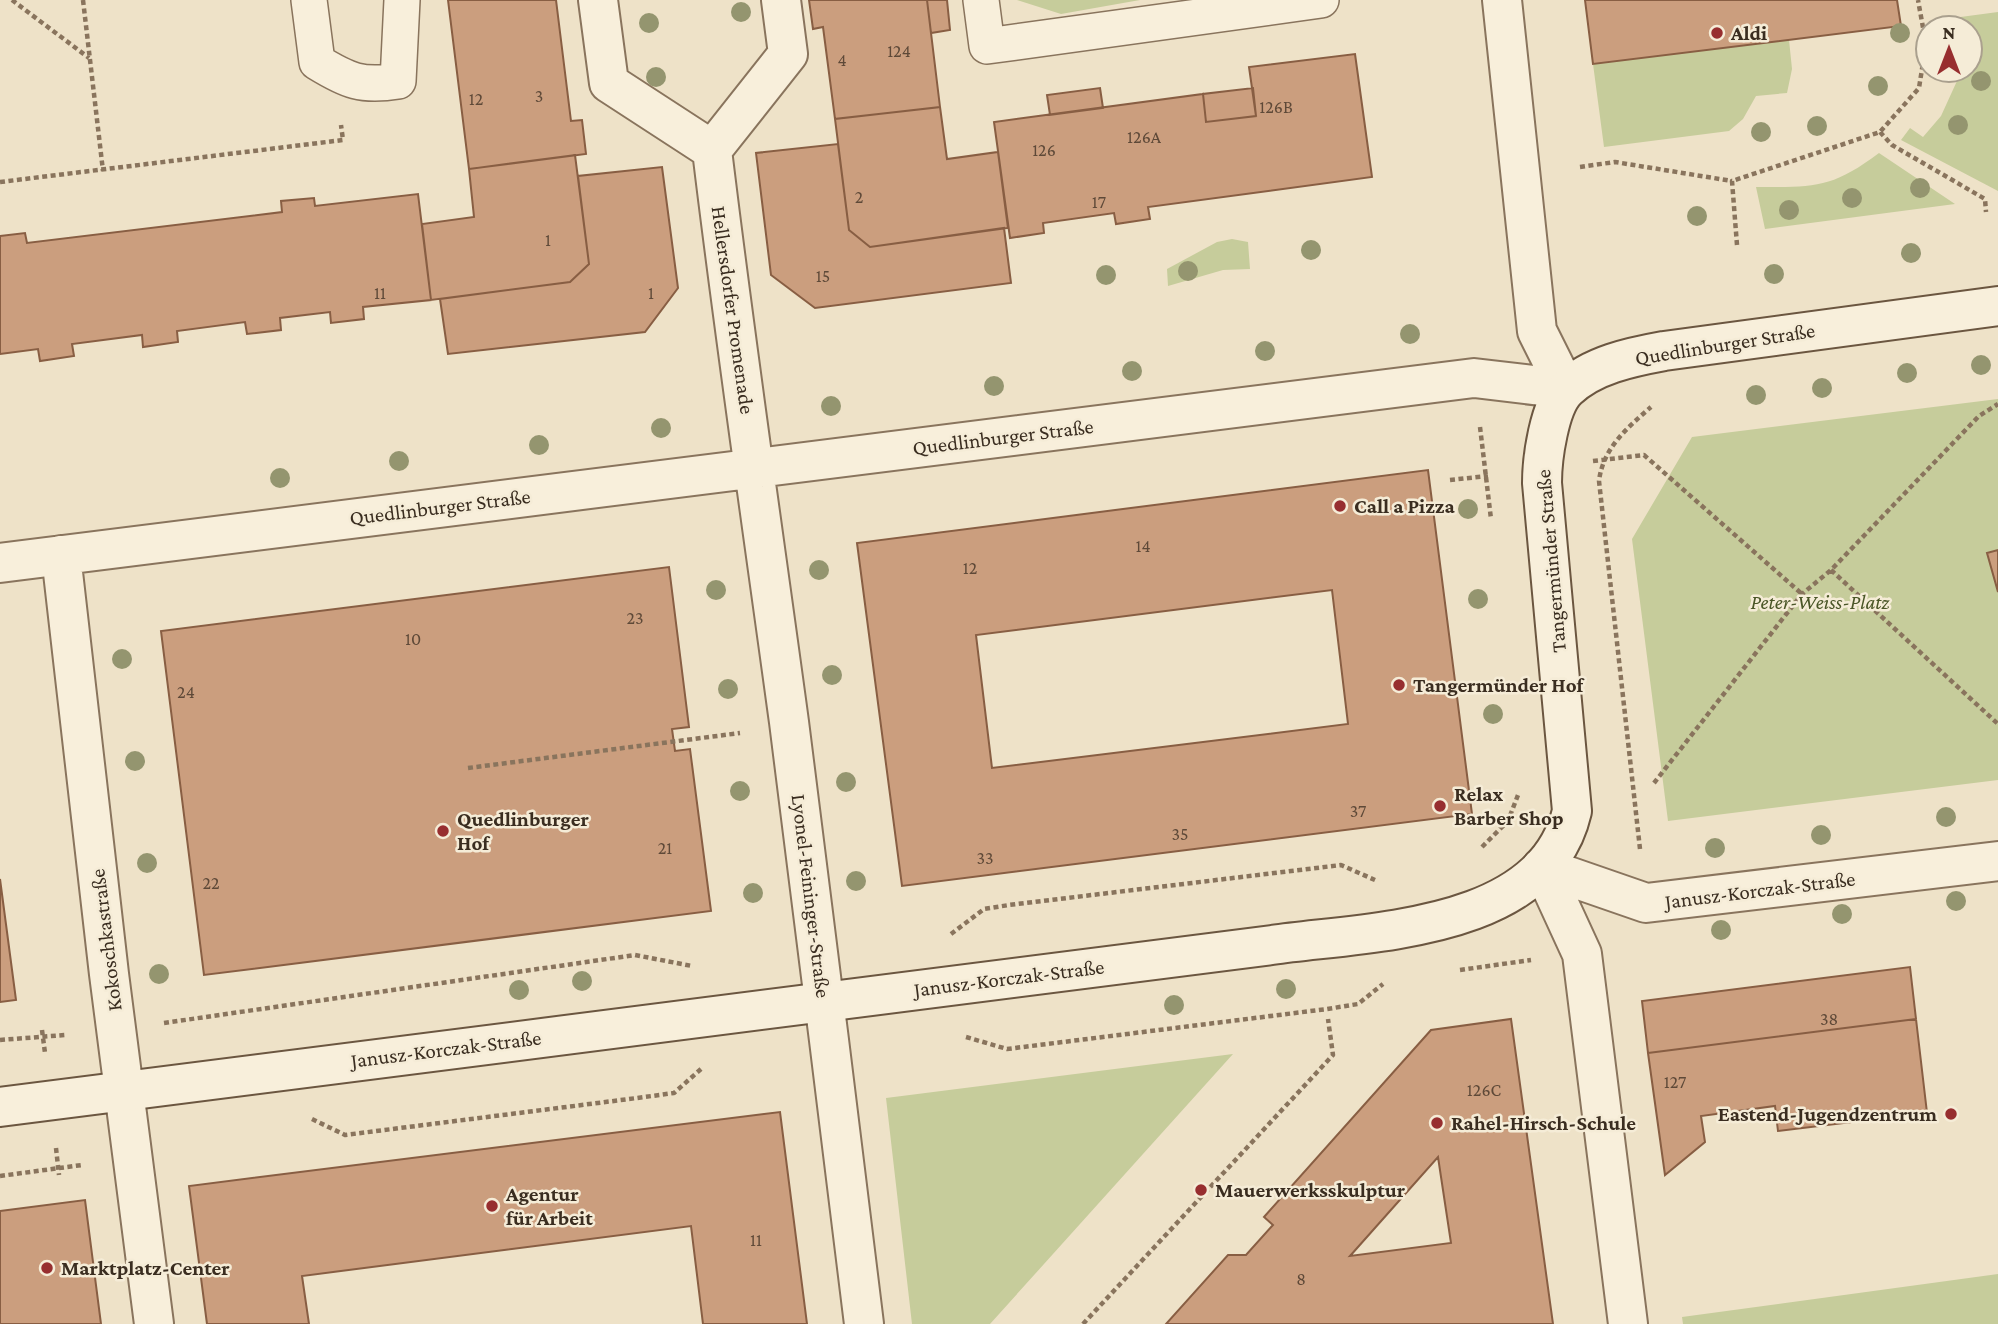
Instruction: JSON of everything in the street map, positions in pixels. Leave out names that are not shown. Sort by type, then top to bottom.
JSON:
[{"type":"street","points":[[598,0],[609,83],[712,150],[788,54],[781,0]]},
{"type":"street","points":[[1502,0],[1537,331],[1566,389]]},
{"type":"street","name":"Hellersdorfer Promenade","points":[[712,150],[737,360],[755,468]]},
{"type":"street","name":"Quedlinburger Straße","points":[[0,563],[1474,378],[1566,389],[1612,363],[1664,351],[1998,306]]},
{"type":"street","name":"Tangermünder Straße","points":[[1542,867],[1567,831],[1572,811],[1542,483],[1546,442],[1566,389]]},
{"type":"street","name":"Lyonel-Feininger-Straße","points":[[755,468],[825,1001],[864,1324]]},
{"type":"street","name":"Kokoschkastraße","points":[[61,555],[154,1324]]},
{"type":"street","name":"Janusz-Korczak-Straße","points":[[0,1107],[1443,921],[1487,905],[1542,867],[1646,904],[1998,861]]},
{"type":"street","points":[[1542,867],[1582,954],[1629,1324]]},
{"type":"lane","points":[[309,0],[317,62],[370,86],[398,81],[402,0]]},
{"type":"lane","points":[[981,0],[987,46],[1321,0]]},
{"type":"path","points":[[12,0],[90,59]]},
{"type":"path","points":[[83,0],[103,170]]},
{"type":"path","points":[[1580,167],[1615,162],[1732,181],[1880,132],[1919,88],[1926,44],[1918,0]]},
{"type":"path","points":[[0,182],[343,140],[334,72]]},
{"type":"path","points":[[1880,132],[1892,145],[1985,200],[1986,212]]},
{"type":"path","points":[[1732,181],[1737,245]]},
{"type":"path","points":[[1654,783],[1802,594],[1831,570],[1979,416],[1998,404]]},
{"type":"path","points":[[1621,433],[1604,460],[1599,481],[1641,856]]},
{"type":"path","points":[[1644,455],[1802,594]]},
{"type":"path","points":[[1831,570],[1998,724]]},
{"type":"path","points":[[468,768],[709,737]]},
{"type":"path","points":[[1473,855],[1508,821]]},
{"type":"path","points":[[940,936],[951,934],[984,909],[1023,904],[1341,865],[1374,880],[1386,879]]},
{"type":"path","points":[[227,1014],[635,955],[696,967]]},
{"type":"path","points":[[1457,970],[1539,959]]},
{"type":"path","points":[[953,1038],[964,1037],[1007,1049],[1327,1009],[1358,1004],[1388,980]]},
{"type":"path","points":[[1083,1324],[1333,1055],[1328,1019]]},
{"type":"path","points":[[0,1040],[28,1040]]},
{"type":"path","points":[[310,1118],[345,1135],[637,1098],[674,1093],[702,1068],[715,1066]]},
{"type":"path","points":[[0,1176],[46,1171]]},
{"type":"green space","points":[[1017,0],[1140,0],[1061,14]]},
{"type":"green space","points":[[1998,12],[1998,191],[1901,140],[1910,128],[1923,137],[1941,116],[1956,84],[1984,84],[1983,14]]},
{"type":"green space","points":[[1789,40],[1792,69],[1787,93],[1756,96],[1743,119],[1729,131],[1604,147],[1593,64]]},
{"type":"green space","points":[[1879,153],[1955,204],[1765,229],[1756,187],[1821,184],[1848,174]]},
{"type":"green space","points":[[1232,239],[1248,242],[1250,269],[1223,270],[1168,286],[1167,269],[1217,242]]},
{"type":"green space","name":"Peter-Weiss-Platz","points":[[1998,399],[1998,780],[1668,821],[1632,539],[1692,437]]},
{"type":"green space","points":[[1233,1054],[990,1324],[912,1324],[886,1098]]},
{"type":"green space","points":[[1998,1274],[1998,1324],[1683,1324],[1682,1317]]},
{"type":"building","points":[[448,0],[556,0],[571,121],[582,120],[586,154],[469,169]]},
{"type":"building","points":[[809,0],[927,0],[940,107],[835,119],[823,27],[813,29]]},
{"type":"building","points":[[927,0],[947,0],[950,30],[931,33]]},
{"type":"building","name":"Aldi","points":[[1585,0],[1897,0],[1901,26],[1593,64]]},
{"type":"building","points":[[1355,54],[1372,177],[1148,207],[1150,219],[1116,224],[1114,213],[1043,223],[1044,233],[1010,238],[994,122],[1203,94],[1206,122],[1256,116],[1249,67]]},
{"type":"building","points":[[1100,88],[1103,108],[1050,115],[1047,95]]},
{"type":"building","points":[[1253,88],[1256,116],[1206,122],[1203,94]]},
{"type":"building","points":[[940,107],[947,159],[998,152],[1008,228],[870,247],[849,230],[835,119]]},
{"type":"building","points":[[838,144],[849,230],[870,247],[1004,228],[1011,283],[815,308],[771,275],[756,153]]},
{"type":"building","points":[[575,155],[589,264],[570,282],[431,300],[422,224],[474,217],[469,169]]},
{"type":"building","points":[[662,167],[678,288],[645,332],[448,354],[440,299],[570,282],[589,264],[578,176]]},
{"type":"building","points":[[418,194],[431,300],[363,307],[364,319],[331,323],[330,312],[280,318],[281,330],[247,334],[245,322],[177,331],[178,342],[143,347],[142,335],[72,344],[74,356],[40,361],[38,349],[0,354],[0,236],[25,233],[27,243],[282,212],[281,201],[314,198],[315,206]]},
{"type":"building","name":"Tangermünder Hof","points":[[1428,470],[1472,814],[902,886],[857,543]],"holes":[[[1332,590],[1348,724],[992,768],[976,635]]]},
{"type":"building","points":[[1998,550],[1998,592],[1987,553]]},
{"type":"building","name":"Quedlinburger Hof","points":[[669,567],[689,727],[672,729],[675,751],[690,749],[711,911],[204,975],[161,631]]},
{"type":"building","points":[[0,879],[16,1000],[0,1002]]},
{"type":"building","points":[[1910,967],[1916,1019],[1648,1053],[1642,1001]]},
{"type":"building","name":"Rahel-Hirsch-Schule","points":[[1511,1019],[1553,1324],[1166,1324],[1228,1255],[1246,1255],[1273,1225],[1264,1217],[1431,1030]],"holes":[[[1438,1157],[1451,1243],[1350,1256]]]},
{"type":"building","points":[[1916,1019],[1927,1113],[1778,1131],[1775,1106],[1701,1116],[1705,1142],[1665,1175],[1648,1053]]},
{"type":"building","name":"Agentur für Arbeit","points":[[780,1112],[807,1324],[703,1324],[691,1226],[302,1276],[309,1324],[207,1324],[189,1186]]},
{"type":"building","name":"Marktplatz-Center","points":[[85,1200],[101,1324],[0,1324],[0,1211]]},
{"type":"place","name":"Aldi","points":[[1717,33]]},
{"type":"place","name":"Call a Pizza","points":[[1340,506]]},
{"type":"place","name":"Tangermünder Hof","points":[[1399,685]]},
{"type":"place","name":"Relax Barber Shop","points":[[1440,806]]},
{"type":"place","name":"Quedlinburger Hof","points":[[443,831]]},
{"type":"place","name":"Eastend-Jugendzentrum","points":[[1951,1114]]},
{"type":"place","name":"Rahel-Hirsch-Schule","points":[[1437,1123]]},
{"type":"place","name":"Mauerwerksskulptur","points":[[1201,1190]]},
{"type":"place","name":"Agentur für Arbeit","points":[[492,1206]]},
{"type":"place","name":"Marktplatz-Center","points":[[47,1268]]}]
